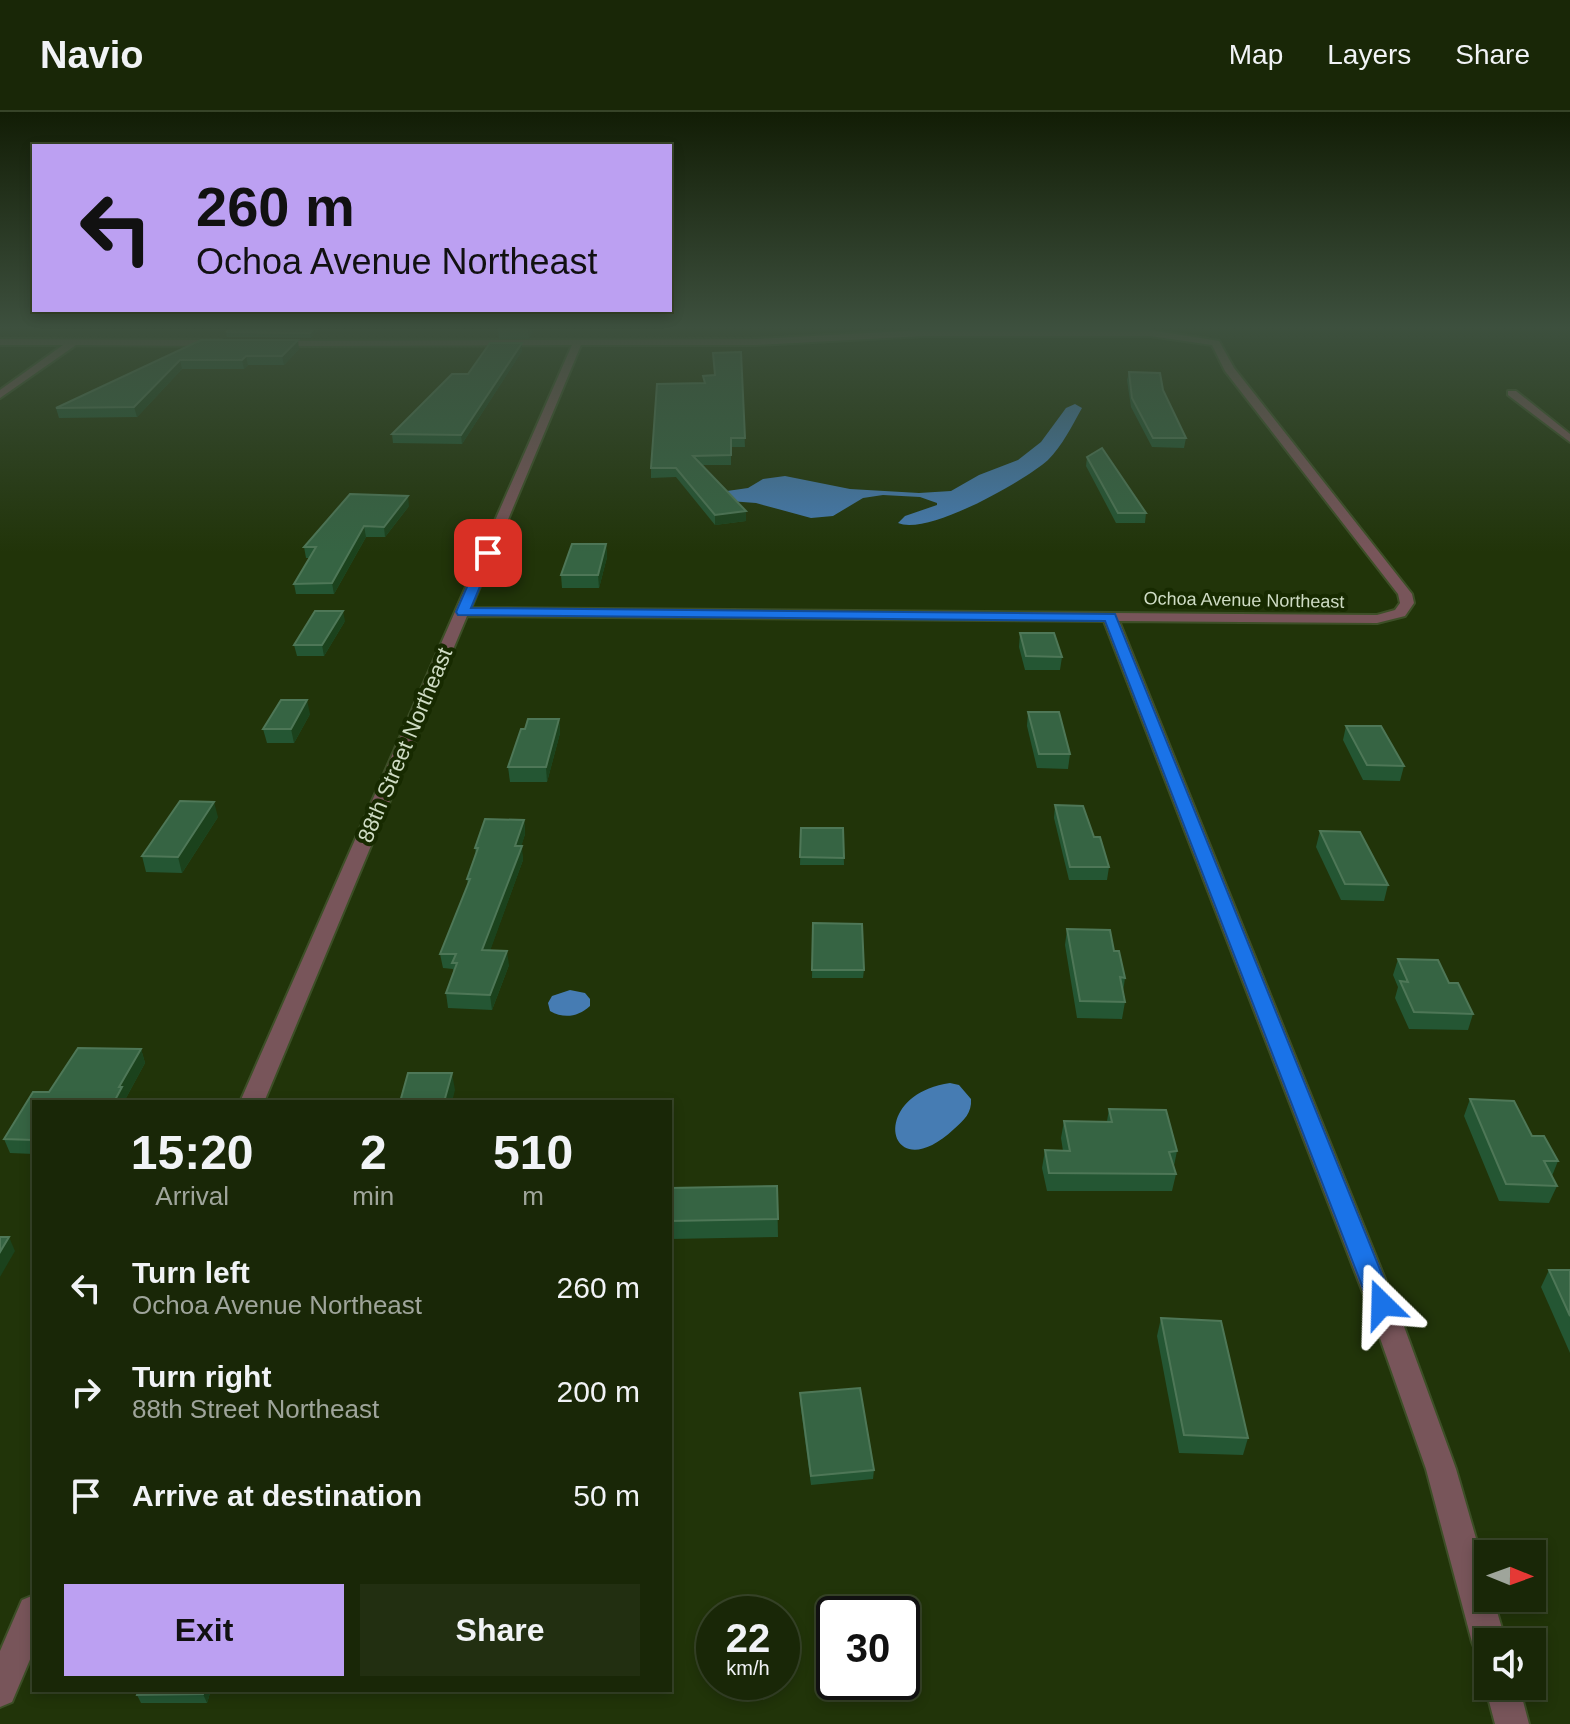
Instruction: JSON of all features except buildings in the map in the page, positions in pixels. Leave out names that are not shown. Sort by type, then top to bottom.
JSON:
[{"type":"street","name":"88th Street Northeast","points":[[253,1100],[552,401]]},
{"type":"street","name":"Ochoa Avenue Northeast","points":[[462,612],[1377,619],[1400,613],[1407,603],[1405,594],[1254,401]]},
{"type":"street","points":[[1522,401],[1570,439]]},
{"type":"street","points":[[1110,617],[1388,1321],[1441,1469],[1485,1628]]},
{"type":"street","points":[[0,1690],[32,1616]]},
{"type":"street","points":[[1506,1700],[1512,1724]]},
{"type":"water","points":[[1075,404],[1082,408],[1048,460],[998,493],[931,522],[912,525],[898,523],[905,516],[937,505],[920,497],[883,495],[863,498],[833,516],[811,518],[756,503],[716,500],[727,491],[748,488],[763,479],[785,476],[850,489],[919,493],[951,491],[979,475],[1018,460],[1041,442],[1066,408]]},
{"type":"water","points":[[570,990],[585,993],[590,999],[590,1006],[571,1016],[550,1011],[548,1003],[552,996]]},
{"type":"water","points":[[950,1083],[959,1085],[971,1099],[969,1112],[964,1119],[931,1145],[914,1150],[902,1145],[896,1134],[897,1119],[906,1104],[923,1091]]},
{"type":"route","points":[[488,553],[462,612],[1110,617],[1382,1304]]}]
